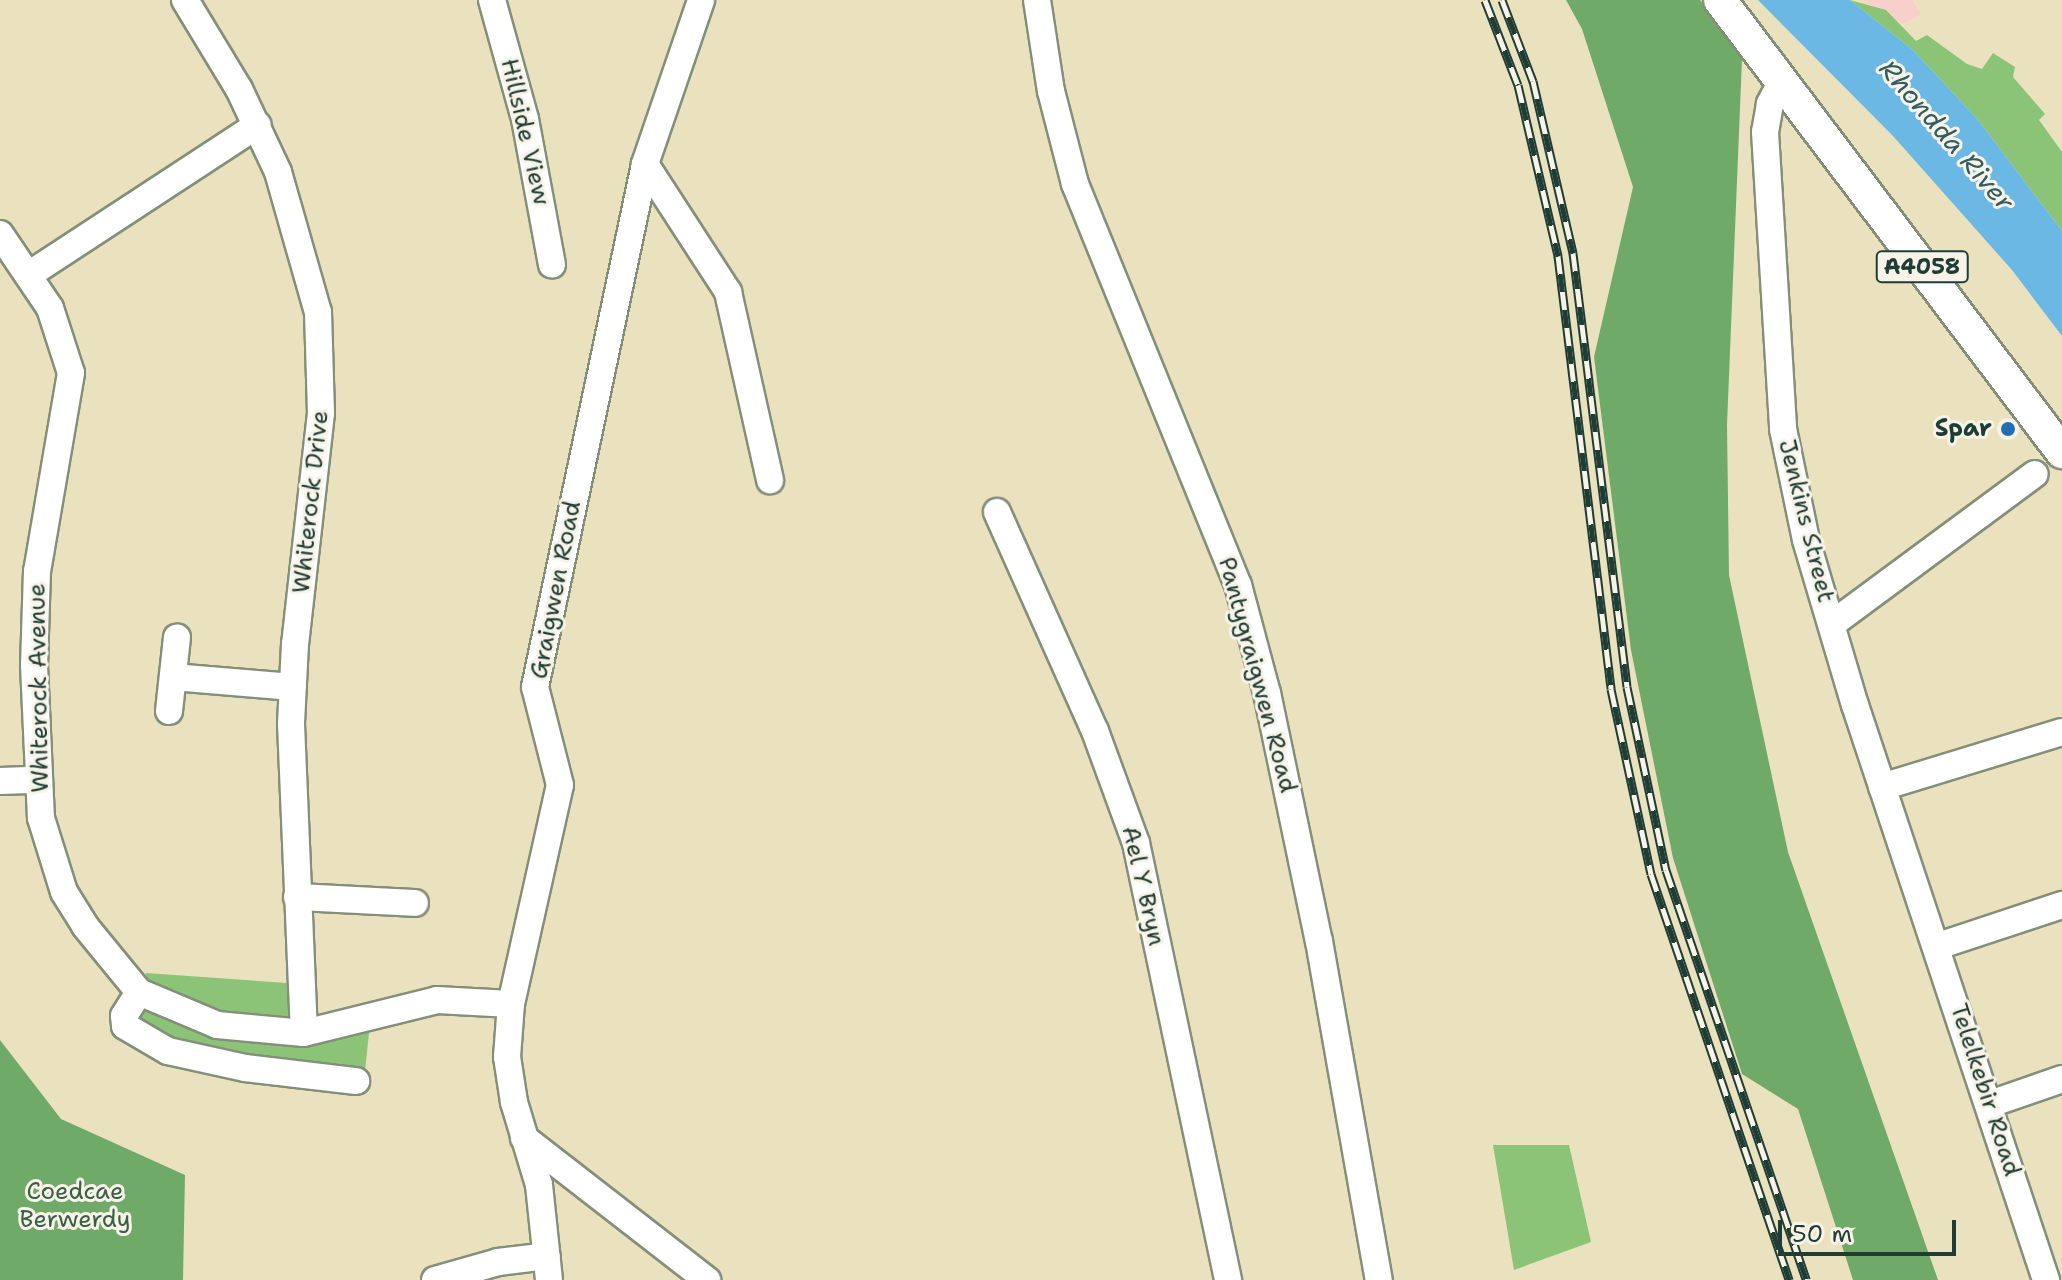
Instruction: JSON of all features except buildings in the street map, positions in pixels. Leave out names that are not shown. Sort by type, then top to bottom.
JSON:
[{"type":"main road","name":"A4058","points":[[1720,0],[2062,452]]},
{"type":"street","name":"Whiterock Drive","points":[[185,0],[258,125],[302,245],[318,312],[321,413],[293,687],[297,897],[304,1033]]},
{"type":"street","name":"Hillside View","points":[[492,0],[525,119],[552,265]]},
{"type":"street","name":"Graigwen Road","points":[[548,1268],[539,1185],[524,1138],[507,1057],[511,1004],[560,785],[535,687],[645,164],[701,0]]},
{"type":"street","name":"Pantygraigwen Road","points":[[1037,0],[1051,91],[1075,184],[1182,437],[1238,585],[1258,662],[1319,941],[1379,1280]]},
{"type":"street","name":"Jenkins Street","points":[[1782,81],[1770,104],[1765,132],[1783,429],[1806,540],[1882,787],[1938,946]]},
{"type":"street","points":[[30,274],[258,125]]},
{"type":"street","points":[[645,164],[728,292],[770,480]]},
{"type":"street","name":"Whiterock Avenue","points":[[0,234],[30,274],[60,328],[71,373],[37,571],[37,780],[41,818],[64,892],[110,962],[139,992],[217,1025],[304,1033],[437,1000],[511,1004]]},
{"type":"street","points":[[1832,624],[2035,474]]},
{"type":"street","name":"Ael Y Bryn","points":[[997,512],[1095,731],[1136,843],[1228,1280]]},
{"type":"street","points":[[169,711],[177,637]]},
{"type":"street","points":[[173,677],[293,687]]},
{"type":"street","points":[[1882,787],[2062,732]]},
{"type":"street","points":[[0,781],[37,780]]},
{"type":"street","points":[[297,897],[415,903]]},
{"type":"street","points":[[1938,946],[2062,905]]},
{"type":"street","name":"Telelkebir Road","points":[[1938,946],[1990,1104],[2050,1267]]},
{"type":"street","points":[[139,992],[124,1016],[125,1026],[168,1051],[245,1068],[356,1081]]},
{"type":"street","points":[[1990,1104],[2062,1079]]},
{"type":"street","points":[[524,1138],[707,1280]]},
{"type":"street","points":[[435,1280],[498,1262],[548,1268]]},
{"type":"shaded area","points":[[1863,0],[1912,0],[1921,14],[1903,24]]},
{"type":"green space","points":[[1566,0],[1700,0],[1742,59],[1727,425],[1729,575],[1788,852],[1938,1280],[1853,1280],[1798,1109],[1742,1074],[1673,858],[1631,650],[1594,357],[1633,187],[1582,29]]},
{"type":"green space","points":[[1850,0],[1886,10],[1916,41],[1927,35],[1967,64],[1982,69],[1993,53],[2015,67],[2013,77],[2045,114],[2039,120],[2062,152],[2062,231],[1979,121],[1913,50]]},
{"type":"green space","points":[[146,973],[301,984],[304,1032],[371,1014],[365,1071],[356,1081],[245,1068],[125,1026]]},
{"type":"green space","name":"Coedcae Berwerdy","points":[[0,1040],[61,1119],[185,1175],[183,1280],[0,1280]]},
{"type":"green space","points":[[1493,1145],[1569,1145],[1591,1242],[1514,1270]]},
{"type":"water","name":"Rhondda River","points":[[1758,0],[1850,0],[1913,50],[1979,121],[2062,231],[2062,336],[2012,270],[1893,136]]},
{"type":"railway","points":[[1485,0],[1518,85],[1558,256],[1611,689],[1651,874],[1789,1280]]},
{"type":"railway","points":[[1502,0],[1533,81],[1573,253],[1627,687],[1666,870],[1806,1280]]},
{"type":"place","name":"Spar","points":[[2008,429]]}]
